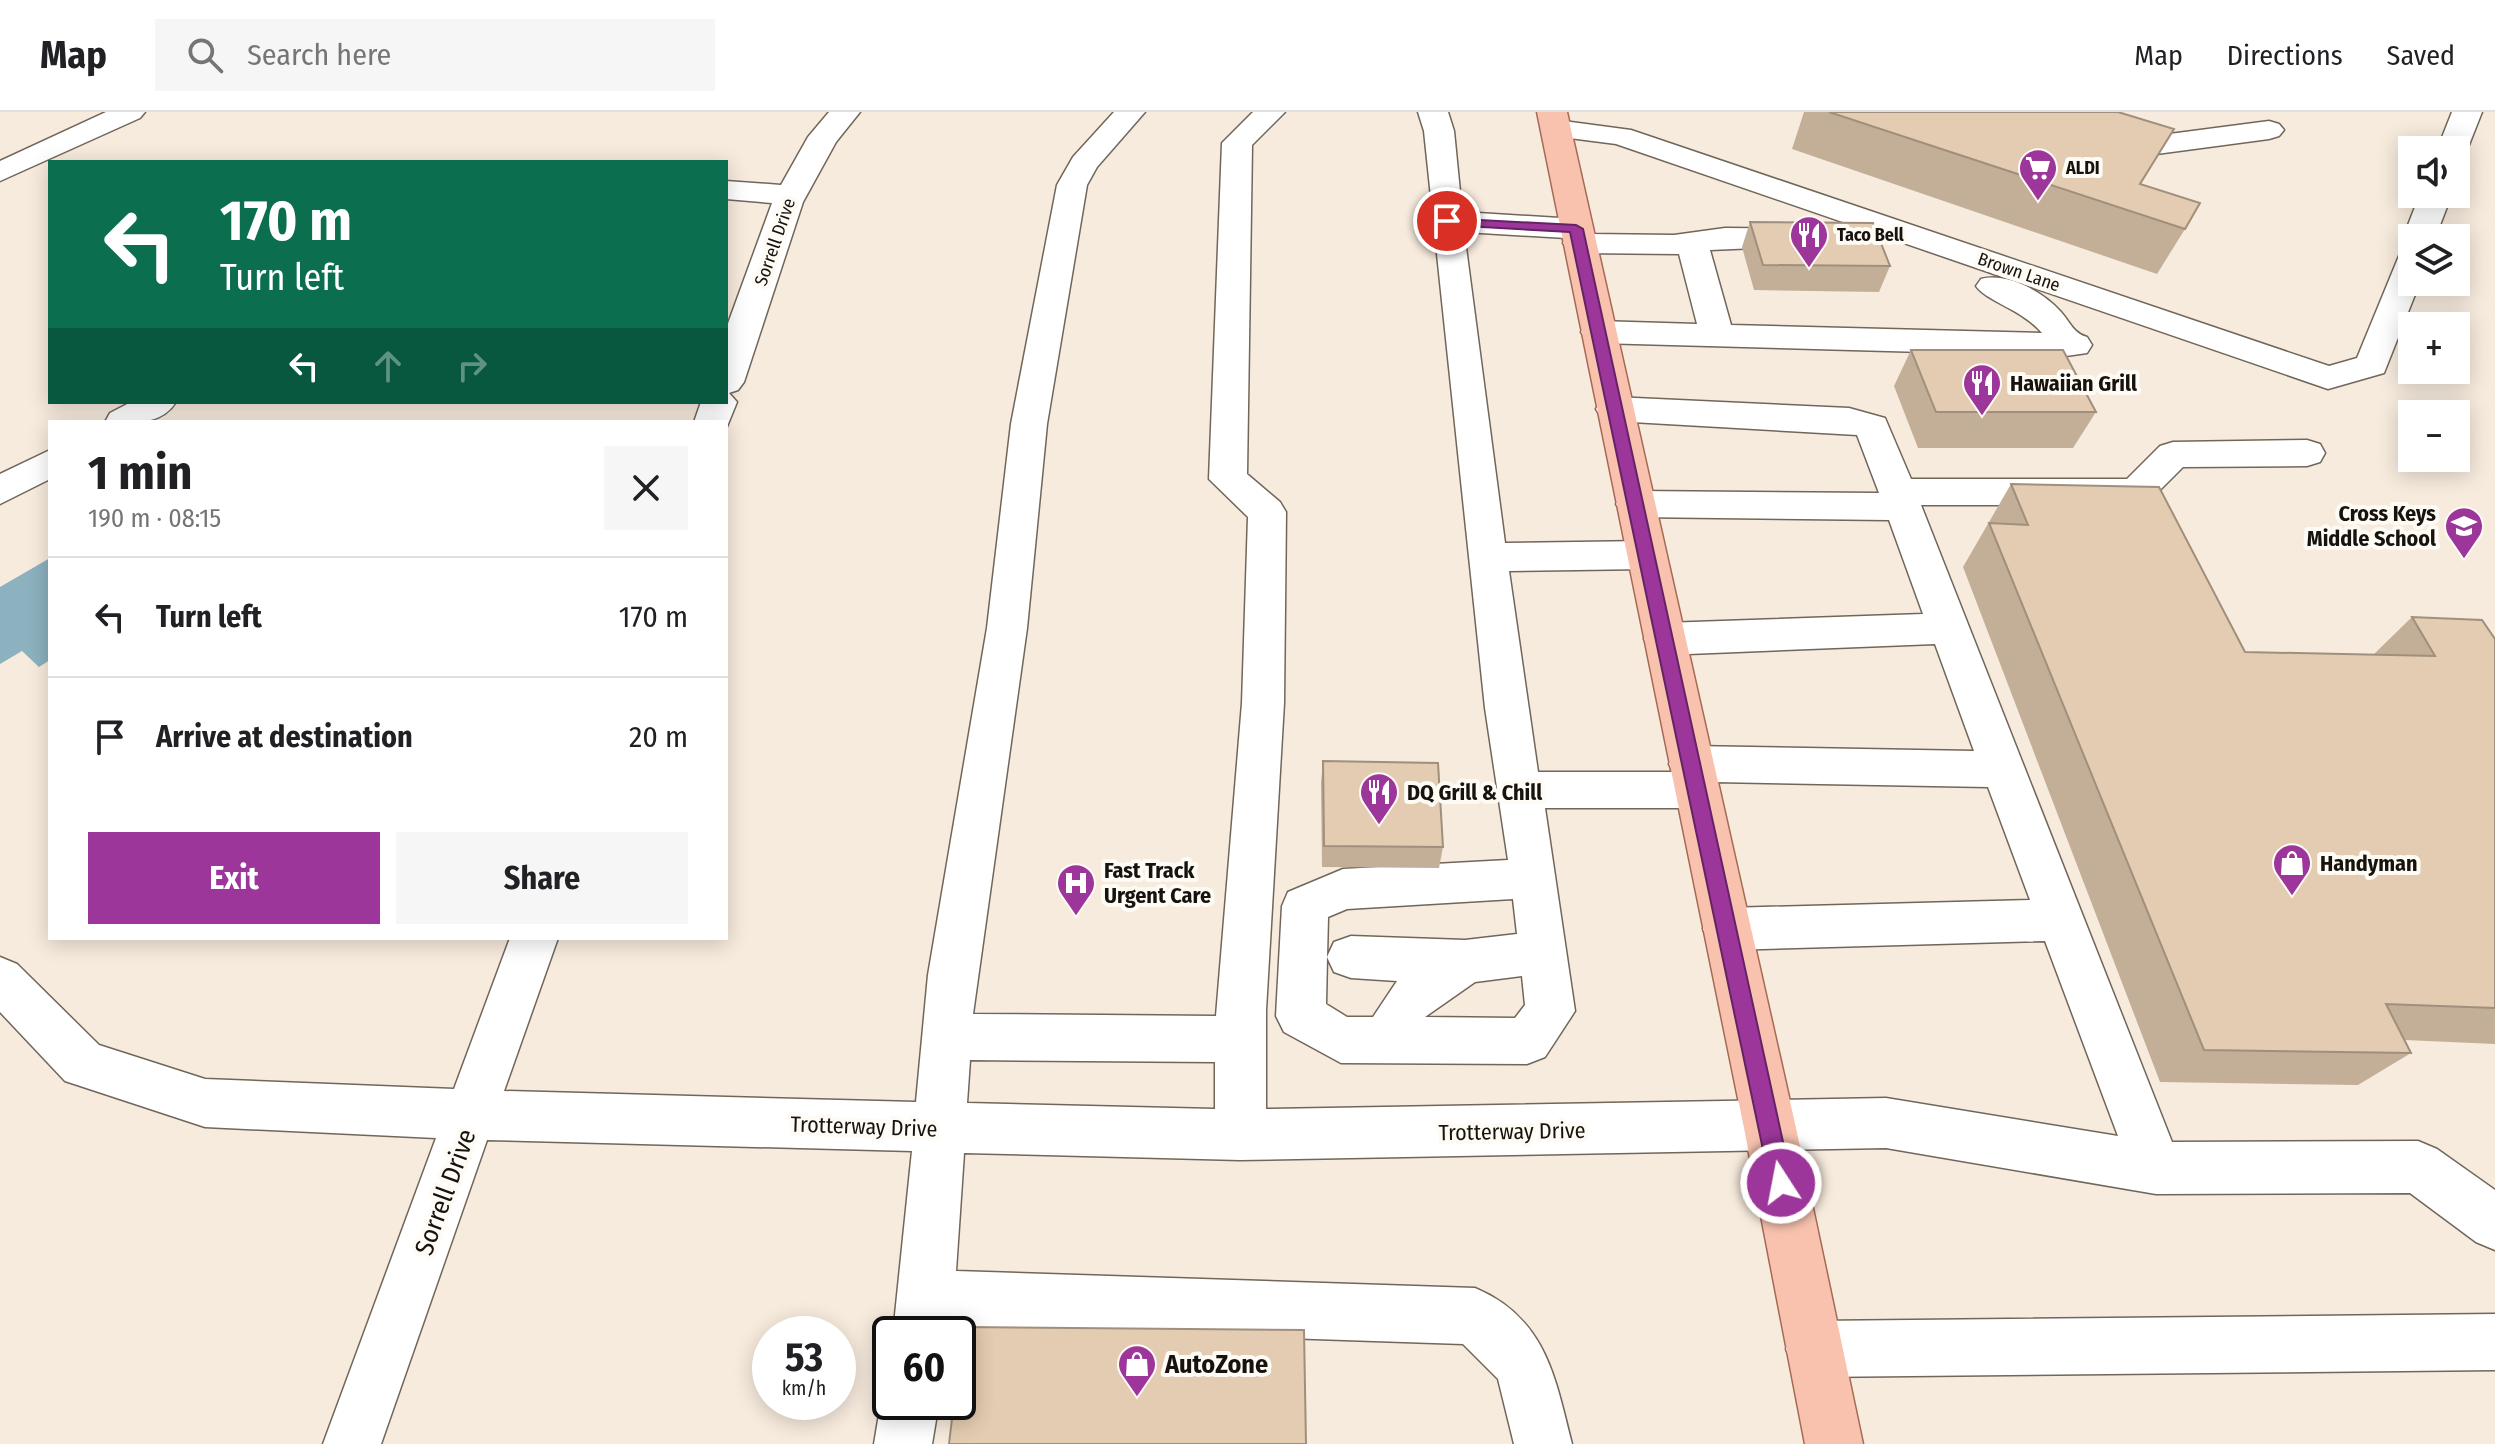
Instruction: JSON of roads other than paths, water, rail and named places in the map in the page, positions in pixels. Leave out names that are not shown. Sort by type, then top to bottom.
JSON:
[{"type":"main road","points":[[1554,121],[1770,1128],[1834,1444]]},
{"type":"street","points":[[0,172],[130,112]]},
{"type":"street","name":"Sorrell Drive","points":[[728,376],[791,195],[819,141],[845,112]]},
{"type":"street","points":[[924,1316],[952,975],[1007,628],[1029,424],[1072,185],[1084,163],[1130,112]]},
{"type":"street","points":[[1240,1135],[1241,1039],[1263,703],[1267,512],[1228,479],[1230,303],[1237,143],[1270,112]]},
{"type":"street","points":[[1433,112],[1439,131],[1488,557],[1534,878],[1550,1011],[1527,1041],[1341,1040],[1301,1016],[1305,906],[1343,889],[1534,878]]},
{"type":"street","points":[[2458,136],[2467,112]]},
{"type":"street","points":[[2079,119],[2113,117],[2149,146],[2269,130]]},
{"type":"street","name":"Brown Lane","points":[[1554,121],[1620,136],[2328,378],[2372,365],[2398,295]]},
{"type":"street","points":[[728,190],[791,195]]},
{"type":"street","points":[[1447,221],[1577,236],[1692,243],[1784,234],[1854,238],[2019,296],[2053,320],[2070,345],[1716,332],[1598,332]]},
{"type":"street","points":[[1692,243],[1716,332]]},
{"type":"street","points":[[126,420],[154,404]]},
{"type":"street","points":[[1614,409],[1849,420],[1872,427],[2156,1168]]},
{"type":"street","points":[[1635,504],[2136,492],[2173,455],[2307,453]]},
{"type":"street","points":[[0,491],[48,464]]},
{"type":"street","points":[[1488,557],[1646,555]]},
{"type":"street","points":[[1664,639],[1950,628]]},
{"type":"street","points":[[1519,790],[1694,777],[2003,769]]},
{"type":"street","points":[[1727,929],[2061,920]]},
{"type":"street","name":"Sorrell Drive","points":[[352,1444],[473,1115],[533,940]]},
{"type":"street","points":[[1351,957],[1465,962],[1544,952]]},
{"type":"street","points":[[1386,1041],[1409,1000],[1465,962]]},
{"type":"street","name":"Trotterway Drive","points":[[0,979],[83,1064],[205,1103],[473,1115],[1240,1135],[1770,1128],[1886,1123],[2156,1168],[2418,1167],[2495,1223]]},
{"type":"street","points":[[946,1037],[1241,1039]]},
{"type":"street","points":[[976,1316],[1475,1316],[1523,1364],[1543,1444]]},
{"type":"street","points":[[1814,1349],[2495,1342]]},
{"type":"street","points":[[903,1444],[907,1420]]},
{"type":"water","points":[[48,559],[48,661],[39,667],[22,651],[0,664],[0,587]]},
{"type":"place","name":"ALDI","points":[[2038,202]]},
{"type":"place","name":"Taco Bell","points":[[1809,269]]},
{"type":"place","name":"Hawaiian Grill","points":[[1982,417]]},
{"type":"place","name":"Cross Keys Middle School","points":[[2464,560]]},
{"type":"place","name":"DQ Grill & Chill","points":[[1379,826]]},
{"type":"place","name":"Handyman","points":[[2292,897]]},
{"type":"place","name":"Fast Track Urgent Care","points":[[1076,917]]},
{"type":"place","name":"AutoZone","points":[[1137,1398]]}]
